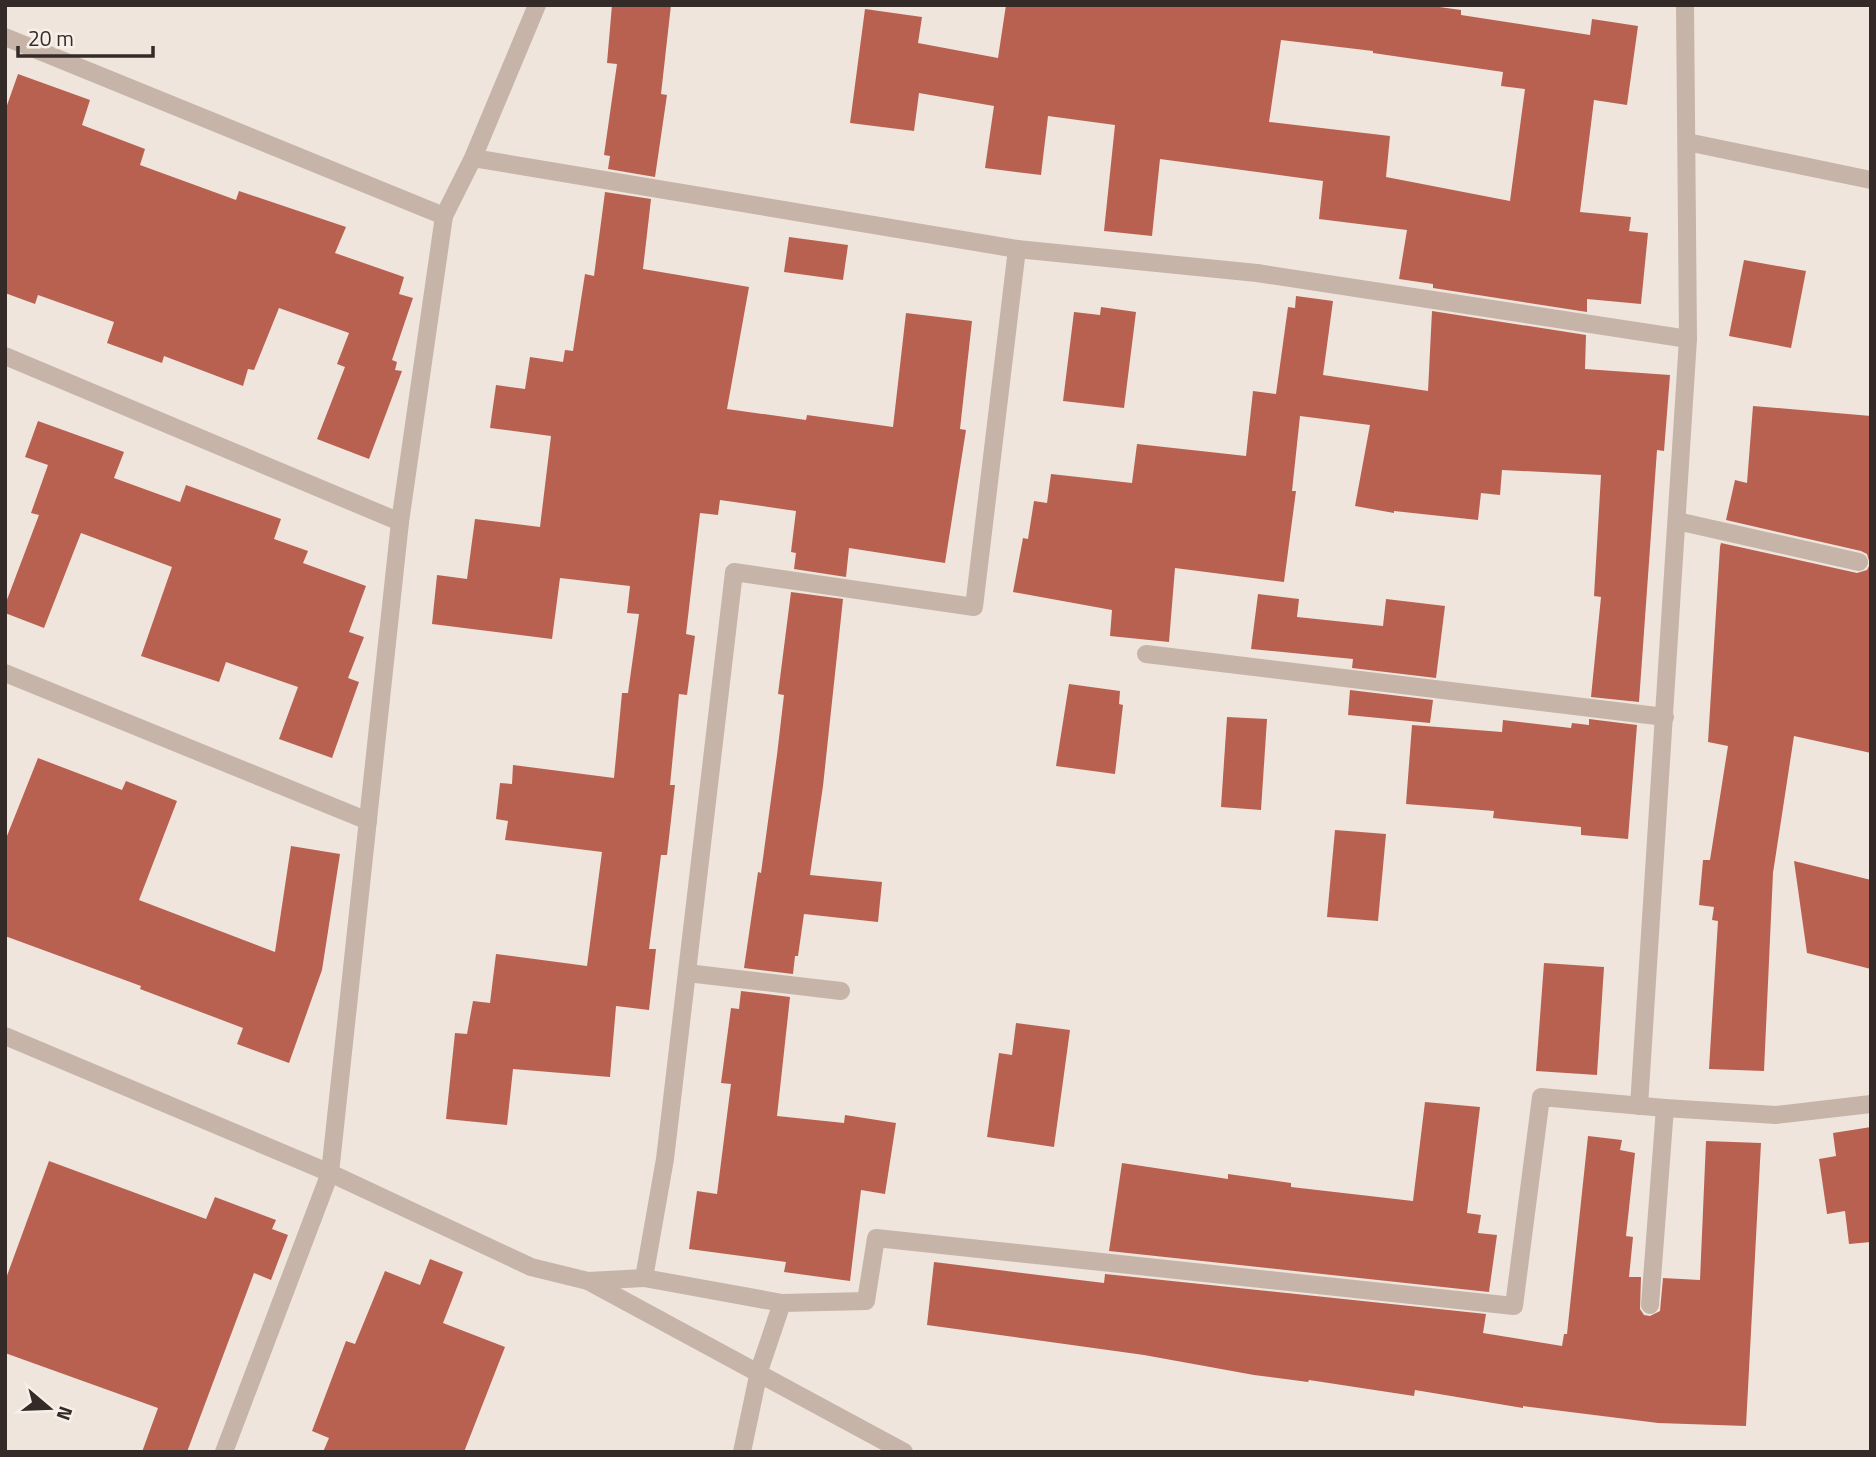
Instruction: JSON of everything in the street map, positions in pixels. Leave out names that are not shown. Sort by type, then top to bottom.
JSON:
[{"type":"street","points":[[224,1452],[330,1174],[400,522],[444,216],[473,158],[537,5]]},
{"type":"street","points":[[1639,1106],[1688,339],[1685,5]]},
{"type":"street","points":[[5,37],[444,216]]},
{"type":"street","points":[[1686,142],[1871,180]]},
{"type":"street","points":[[473,158],[1017,249],[1257,273],[1688,339]]},
{"type":"street","points":[[644,1278],[665,1159],[734,572],[974,607],[1017,249]]},
{"type":"street","points":[[5,356],[400,522]]},
{"type":"street","points":[[1677,521],[1859,562]]},
{"type":"street","points":[[1146,654],[1665,717]]},
{"type":"street","points":[[5,673],[368,821]]},
{"type":"street","points":[[687,973],[841,991]]},
{"type":"street","points":[[5,1036],[330,1174],[531,1267],[588,1281],[759,1371],[904,1452]]},
{"type":"street","points":[[588,1281],[644,1278],[782,1303],[866,1301],[876,1238],[1514,1306],[1541,1097],[1776,1115],[1871,1104]]},
{"type":"street","points":[[1650,1305],[1665,1108]]},
{"type":"street","points":[[742,1452],[759,1371],[782,1303]]},
{"type":"building","points":[[612,5],[671,5],[661,94],[667,95],[655,177],[608,169],[610,156],[604,155],[617,64],[607,63]]},
{"type":"building","points":[[1006,5],[1425,5],[1461,10],[1461,15],[1590,35],[1592,19],[1638,26],[1627,105],[1594,100],[1580,212],[1631,217],[1629,231],[1648,233],[1641,304],[1587,299],[1587,312],[1433,288],[1433,284],[1399,279],[1407,230],[1319,219],[1323,181],[1160,159],[1152,236],[1104,231],[1115,125],[1048,116],[1041,175],[985,168],[994,106],[919,93],[914,131],[850,123],[865,9],[922,17],[918,43],[998,58]],"holes":[[[1281,40],[1373,51],[1503,72],[1501,86],[1525,89],[1510,201],[1386,177],[1390,136],[1269,122]]]},
{"type":"building","points":[[18,74],[90,100],[82,125],[145,149],[140,165],[236,200],[239,191],[346,227],[335,253],[404,277],[399,294],[413,298],[392,360],[397,362],[395,370],[402,371],[369,459],[317,439],[345,367],[337,364],[349,333],[279,308],[254,370],[248,369],[243,386],[164,356],[162,363],[107,343],[114,322],[38,295],[35,304],[5,293],[5,111]]},
{"type":"building","points":[[605,192],[651,199],[643,269],[749,287],[727,409],[806,420],[807,415],[893,427],[906,313],[972,321],[960,429],[966,430],[945,563],[849,548],[846,577],[794,569],[796,553],[791,552],[796,511],[720,500],[718,515],[700,513],[686,634],[695,636],[687,695],[679,694],[670,785],[675,785],[667,855],[661,855],[649,949],[656,949],[649,1010],[616,1006],[610,1077],[513,1069],[507,1125],[446,1119],[455,1033],[467,1034],[473,1001],[490,1003],[496,954],[587,966],[602,852],[505,840],[508,821],[496,819],[500,783],[512,784],[513,765],[614,778],[622,693],[628,693],[639,614],[627,613],[630,586],[560,578],[552,639],[432,624],[437,575],[467,579],[475,519],[540,527],[551,436],[490,428],[496,385],[525,389],[530,357],[563,362],[565,350],[573,351],[585,274],[594,276]]},
{"type":"building","points":[[789,237],[848,245],[843,280],[784,272]]},
{"type":"building","points":[[1744,260],[1806,271],[1791,348],[1729,336]]},
{"type":"building","points":[[1296,296],[1333,301],[1323,375],[1428,391],[1432,311],[1586,335],[1585,369],[1670,375],[1664,451],[1657,450],[1639,702],[1591,697],[1601,597],[1594,596],[1601,475],[1502,470],[1500,495],[1481,493],[1478,520],[1394,513],[1355,506],[1370,425],[1300,416],[1292,491],[1296,491],[1284,582],[1175,568],[1169,642],[1110,636],[1112,610],[1013,592],[1023,538],[1028,539],[1034,501],[1047,503],[1051,474],[1132,483],[1137,444],[1246,456],[1253,391],[1276,394],[1288,307],[1295,308]]},
{"type":"building","points":[[1101,307],[1136,312],[1124,408],[1063,401],[1074,312],[1100,315]]},
{"type":"building","points":[[1753,406],[1871,416],[1871,753],[1794,736],[1773,873],[1764,1071],[1709,1069],[1718,921],[1712,920],[1714,907],[1699,905],[1703,860],[1710,860],[1728,746],[1708,742],[1720,547],[1721,543],[1857,573],[1867,570],[1870,564],[1867,554],[1861,551],[1726,520],[1735,480],[1747,483]]},
{"type":"building","points":[[38,421],[124,452],[114,478],[180,502],[186,485],[281,519],[274,539],[308,551],[303,563],[366,586],[349,632],[364,637],[348,678],[359,682],[332,758],[279,739],[298,687],[226,662],[219,682],[141,656],[172,567],[81,533],[44,628],[5,613],[5,605],[39,515],[31,513],[48,465],[25,457]]},
{"type":"building","points":[[791,592],[843,599],[823,786],[810,875],[882,882],[878,922],[804,914],[793,974],[744,968],[758,872],[761,873],[777,755],[784,695],[778,694]]},
{"type":"building","points":[[1258,594],[1299,599],[1297,617],[1383,626],[1386,599],[1445,606],[1436,678],[1352,668],[1353,659],[1251,649]]},
{"type":"building","points":[[1069,684],[1120,691],[1119,704],[1123,705],[1115,774],[1056,766]]},
{"type":"building","points":[[1350,690],[1433,700],[1430,723],[1348,715]]},
{"type":"building","points":[[1227,717],[1267,719],[1261,810],[1221,807]]},
{"type":"building","points":[[1589,719],[1637,725],[1628,839],[1581,835],[1581,827],[1493,818],[1494,811],[1406,804],[1412,725],[1502,732],[1503,720],[1571,728],[1572,723],[1589,725]]},
{"type":"building","points":[[38,758],[122,790],[126,781],[177,801],[139,900],[275,952],[291,846],[340,854],[322,970],[289,1063],[237,1044],[243,1028],[140,989],[141,986],[5,936],[5,841]]},
{"type":"building","points":[[1335,830],[1386,834],[1378,921],[1327,917]]},
{"type":"building","points":[[1794,861],[1871,880],[1871,969],[1807,953]]},
{"type":"building","points":[[1544,963],[1604,967],[1597,1075],[1536,1071]]},
{"type":"building","points":[[741,991],[790,997],[777,1116],[844,1123],[845,1115],[896,1123],[885,1194],[861,1190],[850,1281],[784,1272],[786,1262],[689,1249],[697,1191],[717,1194],[731,1084],[721,1083],[731,1008],[739,1009]]},
{"type":"building","points":[[1016,1023],[1070,1030],[1054,1147],[987,1137],[999,1053],[1012,1055]]},
{"type":"building","points":[[1425,1102],[1480,1107],[1467,1213],[1481,1215],[1478,1233],[1497,1235],[1489,1292],[1109,1251],[1122,1163],[1228,1179],[1228,1174],[1291,1183],[1291,1187],[1413,1201]]},
{"type":"building","points":[[1871,1127],[1871,1242],[1849,1244],[1845,1211],[1827,1214],[1819,1159],[1836,1156],[1833,1133]]},
{"type":"building","points":[[1588,1136],[1622,1140],[1620,1150],[1635,1153],[1626,1236],[1633,1237],[1629,1277],[1641,1277],[1640,1309],[1644,1315],[1650,1316],[1660,1311],[1663,1278],[1700,1280],[1706,1141],[1761,1143],[1746,1426],[1658,1423],[1523,1408],[1415,1390],[1414,1396],[1309,1380],[1254,1375],[1144,1355],[927,1325],[934,1262],[1104,1283],[1105,1274],[1486,1314],[1483,1333],[1562,1346],[1564,1334],[1567,1334]]},
{"type":"building","points":[[49,1161],[206,1219],[215,1197],[276,1220],[272,1229],[288,1235],[271,1280],[254,1273],[187,1452],[142,1452],[158,1408],[5,1353],[5,1281]]},
{"type":"building","points":[[430,1259],[463,1272],[443,1323],[505,1347],[464,1452],[323,1452],[329,1438],[312,1431],[346,1341],[355,1344],[385,1271],[420,1285]]}]
